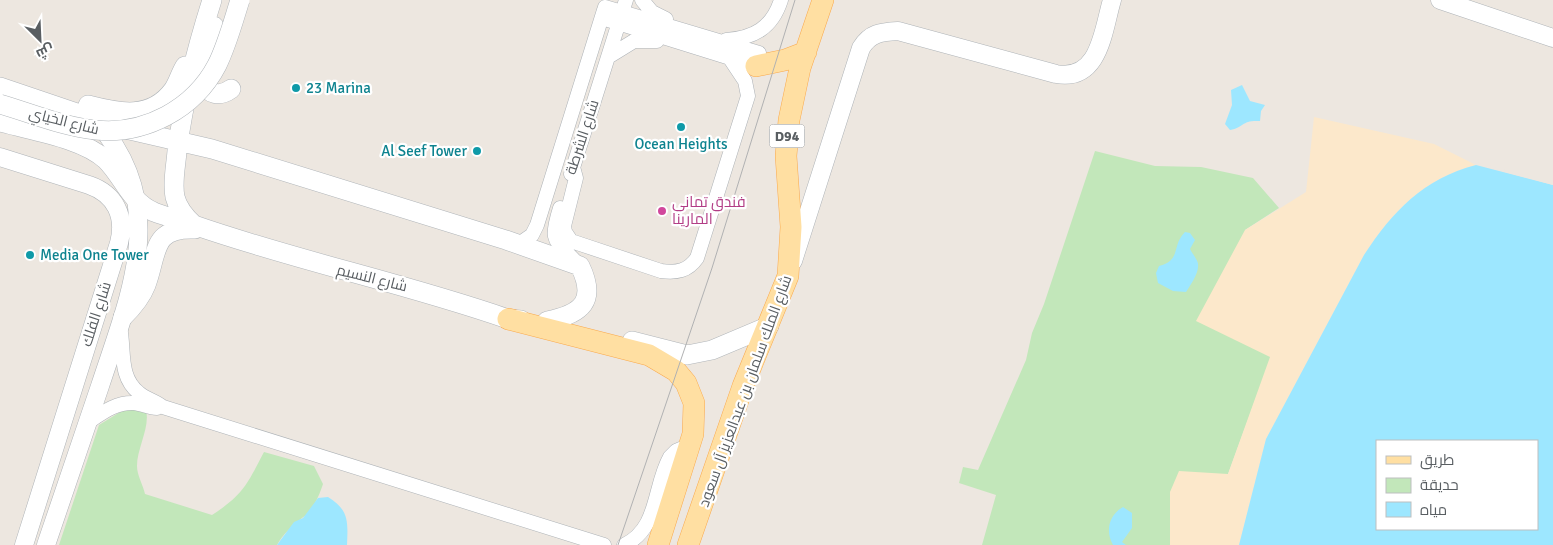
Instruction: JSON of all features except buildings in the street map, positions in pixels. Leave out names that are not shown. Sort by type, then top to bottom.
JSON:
[{"type":"main road","points":[[200,227],[180,209],[174,188],[178,142],[186,94],[196,51],[214,0]]},
{"type":"main road","points":[[214,0],[213,33],[202,78],[205,86],[215,94],[224,94],[231,89]]},
{"type":"main road","name":"شارع الخياي","points":[[0,104],[95,130],[134,128],[160,120],[187,102],[210,78],[222,54],[240,0]]},
{"type":"main road","name":"شارع الملك سلمان بن عبدالعزيز آل سعود","points":[[688,545],[744,386],[788,276],[791,227],[787,138],[794,93],[823,0]]},
{"type":"main road","points":[[34,98],[55,96],[119,113],[141,112],[155,106],[168,96],[196,51]]},
{"type":"main road","points":[[756,66],[791,59],[806,52]]},
{"type":"main road","points":[[0,87],[135,133],[254,162],[519,244],[580,266],[588,283],[584,303],[568,317],[548,321]]},
{"type":"main road","name":"شارع النسيم","points":[[0,122],[91,150],[111,166],[135,200],[154,212],[351,274],[417,289],[508,319],[548,321],[686,355],[722,346],[769,326]]},
{"type":"main road","points":[[174,188],[186,161],[195,155],[202,154],[239,163],[254,162]]},
{"type":"main road","points":[[121,321],[136,304],[145,287],[158,245],[163,237],[178,229],[200,227]]},
{"type":"main road","name":"شارع الملك سلمان بن عبدالعزيز آل سعود","points":[[508,319],[649,355],[665,363],[680,374],[691,392],[694,403],[691,439],[658,545]]},
{"type":"street","points":[[642,0],[652,12],[686,31]]},
{"type":"street","points":[[717,40],[742,39],[759,32],[773,20],[781,0]]},
{"type":"street","points":[[788,276],[861,48],[868,39],[878,33],[898,31],[1056,74],[1070,75],[1088,67],[1096,57],[1112,0]]},
{"type":"street","points":[[1440,0],[1553,38]]},
{"type":"street","points":[[605,8],[759,53],[756,66],[695,47],[641,40],[624,46],[608,57]]},
{"type":"street","name":"شارع الشرطة","points":[[519,244],[532,235],[537,225],[605,8]]},
{"type":"street","points":[[622,12],[695,47]]},
{"type":"street","name":"شارع الشرطة","points":[[580,266],[558,245],[554,231],[622,12]]},
{"type":"street","points":[[573,167],[576,178],[564,226],[567,237],[571,241],[661,271],[672,273],[691,266],[697,258],[748,96],[745,81],[729,57]]},
{"type":"street","name":"شارع الفلك","points":[[46,545],[132,290],[138,254],[139,223],[135,200],[124,162],[110,138],[94,118]]},
{"type":"street","name":"شارع الفلك","points":[[0,157],[80,182],[102,191],[117,207],[122,228],[24,545]]},
{"type":"street","points":[[121,321],[123,364],[127,377],[139,393],[163,407],[604,545]]},
{"type":"street","points":[[87,422],[106,410],[122,404],[163,407]]},
{"type":"street","points":[[624,545],[636,540],[646,527],[670,457],[691,439]]},
{"type":"green space","points":[[1095,151],[1155,166],[1201,167],[1253,178],[1279,208],[1245,230],[1271,357],[1228,474],[1170,492],[1170,545],[982,545],[996,495],[959,483],[963,467],[978,470],[1026,360],[1032,333],[1044,304]]},
{"type":"green space","points":[[145,407],[147,414],[146,429],[139,451],[137,466],[145,494],[212,515],[223,508],[244,488],[264,452],[314,466],[323,484],[315,503],[277,545],[59,545],[99,425],[125,409]]},
{"type":"sand","points":[[1314,117],[1434,144],[1476,165],[1440,179],[1411,199],[1386,224],[1364,255],[1266,439],[1239,545],[1170,545],[1170,492],[1179,471],[1228,474],[1270,357],[1196,321],[1245,230],[1306,192]]},
{"type":"water","points":[[1242,85],[1250,101],[1265,105],[1261,111],[1260,121],[1249,122],[1230,130],[1225,124],[1232,105],[1231,90]]},
{"type":"water","points":[[1476,165],[1553,185],[1553,545],[1239,545],[1266,439],[1364,255],[1386,224],[1398,211],[1425,188],[1440,179]]},
{"type":"water","points":[[1185,232],[1190,233],[1195,240],[1190,249],[1198,263],[1198,267],[1186,292],[1173,291],[1158,283],[1156,273],[1159,266],[1171,260],[1174,256],[1178,242]]},
{"type":"water","points":[[328,497],[340,507],[346,517],[347,545],[277,545],[294,522],[303,518],[318,498]]},
{"type":"water","points":[[1123,507],[1132,513],[1132,528],[1122,542],[1126,545],[1113,545],[1109,534],[1110,524],[1114,514]]},
{"type":"pier","points":[[1476,162],[1553,183],[1553,185],[1472,163]]},
{"type":"tram line","points":[[618,545],[712,268],[795,0]]},
{"type":"place","name":"23 Marina","points":[[296,88]]},
{"type":"place","name":"Ocean Heights","points":[[681,127]]},
{"type":"place","name":"Al Seef Tower","points":[[477,151]]},
{"type":"place","name":"فندق تماني المارينا","points":[[662,211]]},
{"type":"place","name":"Media One Tower","points":[[30,255]]}]
